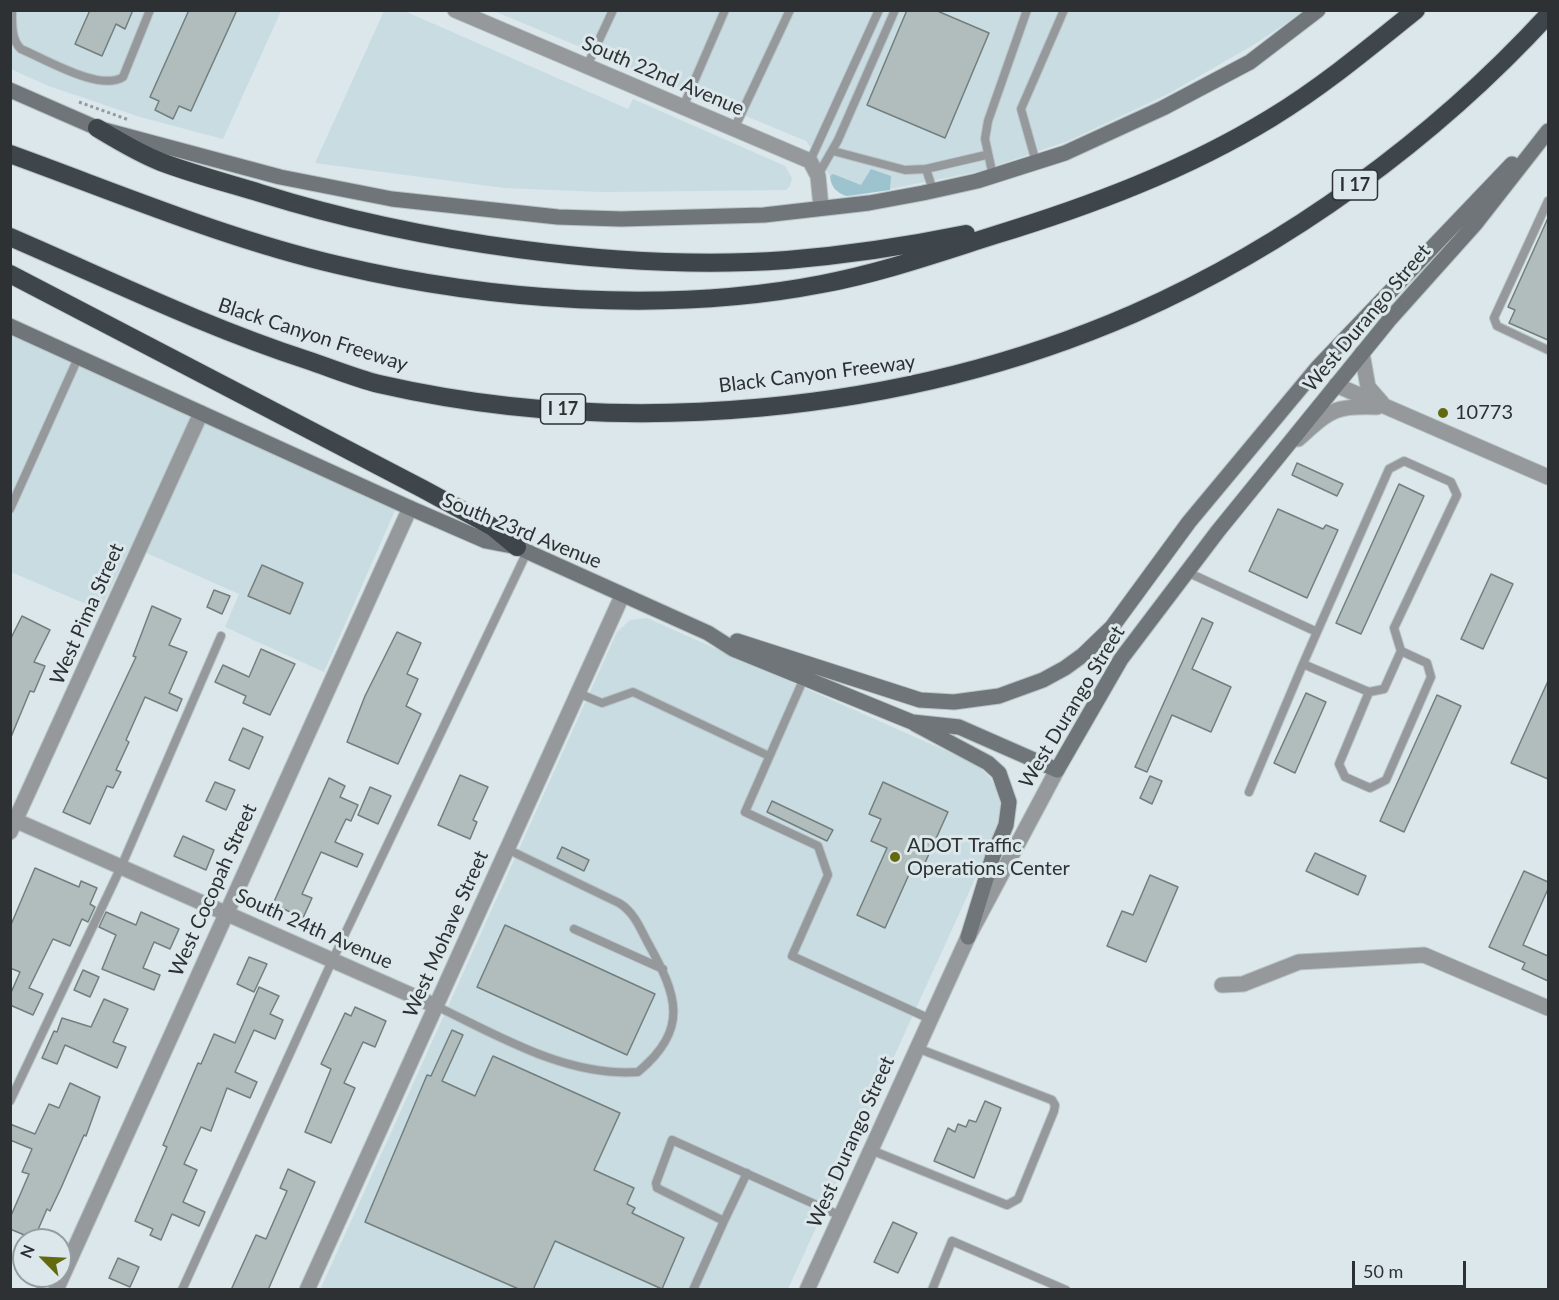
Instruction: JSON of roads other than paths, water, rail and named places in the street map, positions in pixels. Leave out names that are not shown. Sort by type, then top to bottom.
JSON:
[{"type":"highway","points":[[10,154],[267,245],[337,265],[455,288],[626,300],[736,296],[822,284],[895,266],[1068,213],[1196,159],[1272,118],[1355,59],[1416,10]]},
{"type":"highway","name":"Black Canyon Freeway","points":[[10,237],[234,336],[376,383],[492,405],[649,413],[822,400],[927,382],[1043,347],[1133,314],[1237,261],[1336,200],[1426,131],[1514,53],[1548,15]]},
{"type":"highway","points":[[97,128],[160,161],[340,216],[456,238],[574,254],[684,261],[784,260],[880,250],[1068,213]]},
{"type":"highway","points":[[10,274],[423,489],[493,527],[522,550]]},
{"type":"main road","points":[[10,90],[97,128],[280,177],[450,207],[558,217],[621,219],[764,215],[869,203],[933,190],[993,176],[1065,153],[1173,103],[1250,62],[1318,10]]},
{"type":"main road","points":[[708,633],[921,700],[954,702],[999,696],[1042,681],[1065,668],[1083,655],[1112,627],[1189,522],[1318,367],[1548,129]]},
{"type":"main road","name":"West Durango Street","points":[[1057,770],[1121,659],[1187,572],[1362,353],[1476,223],[1548,129]]},
{"type":"main road","name":"South 23rd Avenue","points":[[10,326],[410,508],[486,541],[522,550],[708,633],[733,649],[912,722],[932,722],[959,727],[1057,770]]},
{"type":"main road","points":[[912,722],[988,763],[999,773],[1009,802],[1006,825],[993,856],[968,938]]},
{"type":"street","name":"South 22nd Avenue","points":[[455,10],[810,161]]},
{"type":"street","points":[[810,161],[818,176],[821,207]]},
{"type":"street","points":[[1362,353],[1368,387],[1386,408]]},
{"type":"street","points":[[1336,386],[1548,477]]},
{"type":"street","points":[[1284,452],[1321,419],[1342,407],[1386,408]]},
{"type":"street","name":"West Pima Street","points":[[12,824],[201,413]]},
{"type":"street","name":"West Cocopah Street","points":[[56,1290],[410,508]]},
{"type":"street","name":"West Mohave Street","points":[[307,1290],[622,596]]},
{"type":"street","name":"West Durango Street","points":[[807,1290],[968,938],[1057,770]]},
{"type":"street","name":"South 24th Avenue","points":[[12,824],[121,867],[436,1006]]},
{"type":"street","points":[[1222,985],[1243,984],[1299,962],[1424,955],[1548,1008]]},
{"type":"lane","points":[[12,10],[13,36],[16,45],[21,49],[92,80],[106,82],[123,77],[150,10]]},
{"type":"lane","points":[[587,66],[613,10]]},
{"type":"lane","points":[[683,107],[725,10]]},
{"type":"lane","points":[[734,129],[790,10]]},
{"type":"lane","points":[[810,161],[879,10]]},
{"type":"lane","points":[[818,176],[833,151],[895,10]]},
{"type":"lane","points":[[993,176],[986,155],[985,139],[988,121],[1027,10]]},
{"type":"lane","points":[[1035,162],[1022,109],[1064,10]]},
{"type":"lane","points":[[833,151],[887,166],[926,169],[986,155]]},
{"type":"lane","points":[[926,169],[933,190]]},
{"type":"lane","points":[[1548,201],[1494,318],[1497,326],[1548,350]]},
{"type":"lane","points":[[10,509],[78,358]]},
{"type":"lane","points":[[1249,792],[1303,664],[1389,469],[1404,461],[1451,483],[1457,495],[1394,628],[1401,651],[1384,689],[1369,692],[1303,664]]},
{"type":"lane","points":[[182,1290],[522,550]]},
{"type":"lane","points":[[1187,572],[1317,632]]},
{"type":"lane","points":[[10,1101],[121,867],[221,636]]},
{"type":"lane","points":[[1369,692],[1339,764],[1345,777],[1370,788],[1386,780],[1431,677],[1427,663],[1401,651]]},
{"type":"lane","points":[[804,678],[744,812],[818,846],[828,875],[792,956],[930,1019]]},
{"type":"lane","points":[[578,693],[602,703],[633,693],[769,756]]},
{"type":"lane","points":[[436,1006],[562,1063],[602,1072],[638,1072],[660,1052],[675,1017],[675,1000],[663,969],[631,912],[507,849]]},
{"type":"lane","points":[[574,929],[663,969]]},
{"type":"lane","points":[[871,1150],[1007,1205],[1018,1199],[1054,1111],[1052,1100],[917,1048]]},
{"type":"lane","points":[[724,1221],[657,1188],[657,1176],[672,1140],[841,1216]]},
{"type":"lane","points":[[693,1290],[747,1173]]},
{"type":"lane","points":[[932,1290],[952,1241],[1063,1289]]},
{"type":"place","name":"10773","points":[[1443,413]]},
{"type":"place","name":"ADOT Traffic Operations Center","points":[[895,857]]}]
